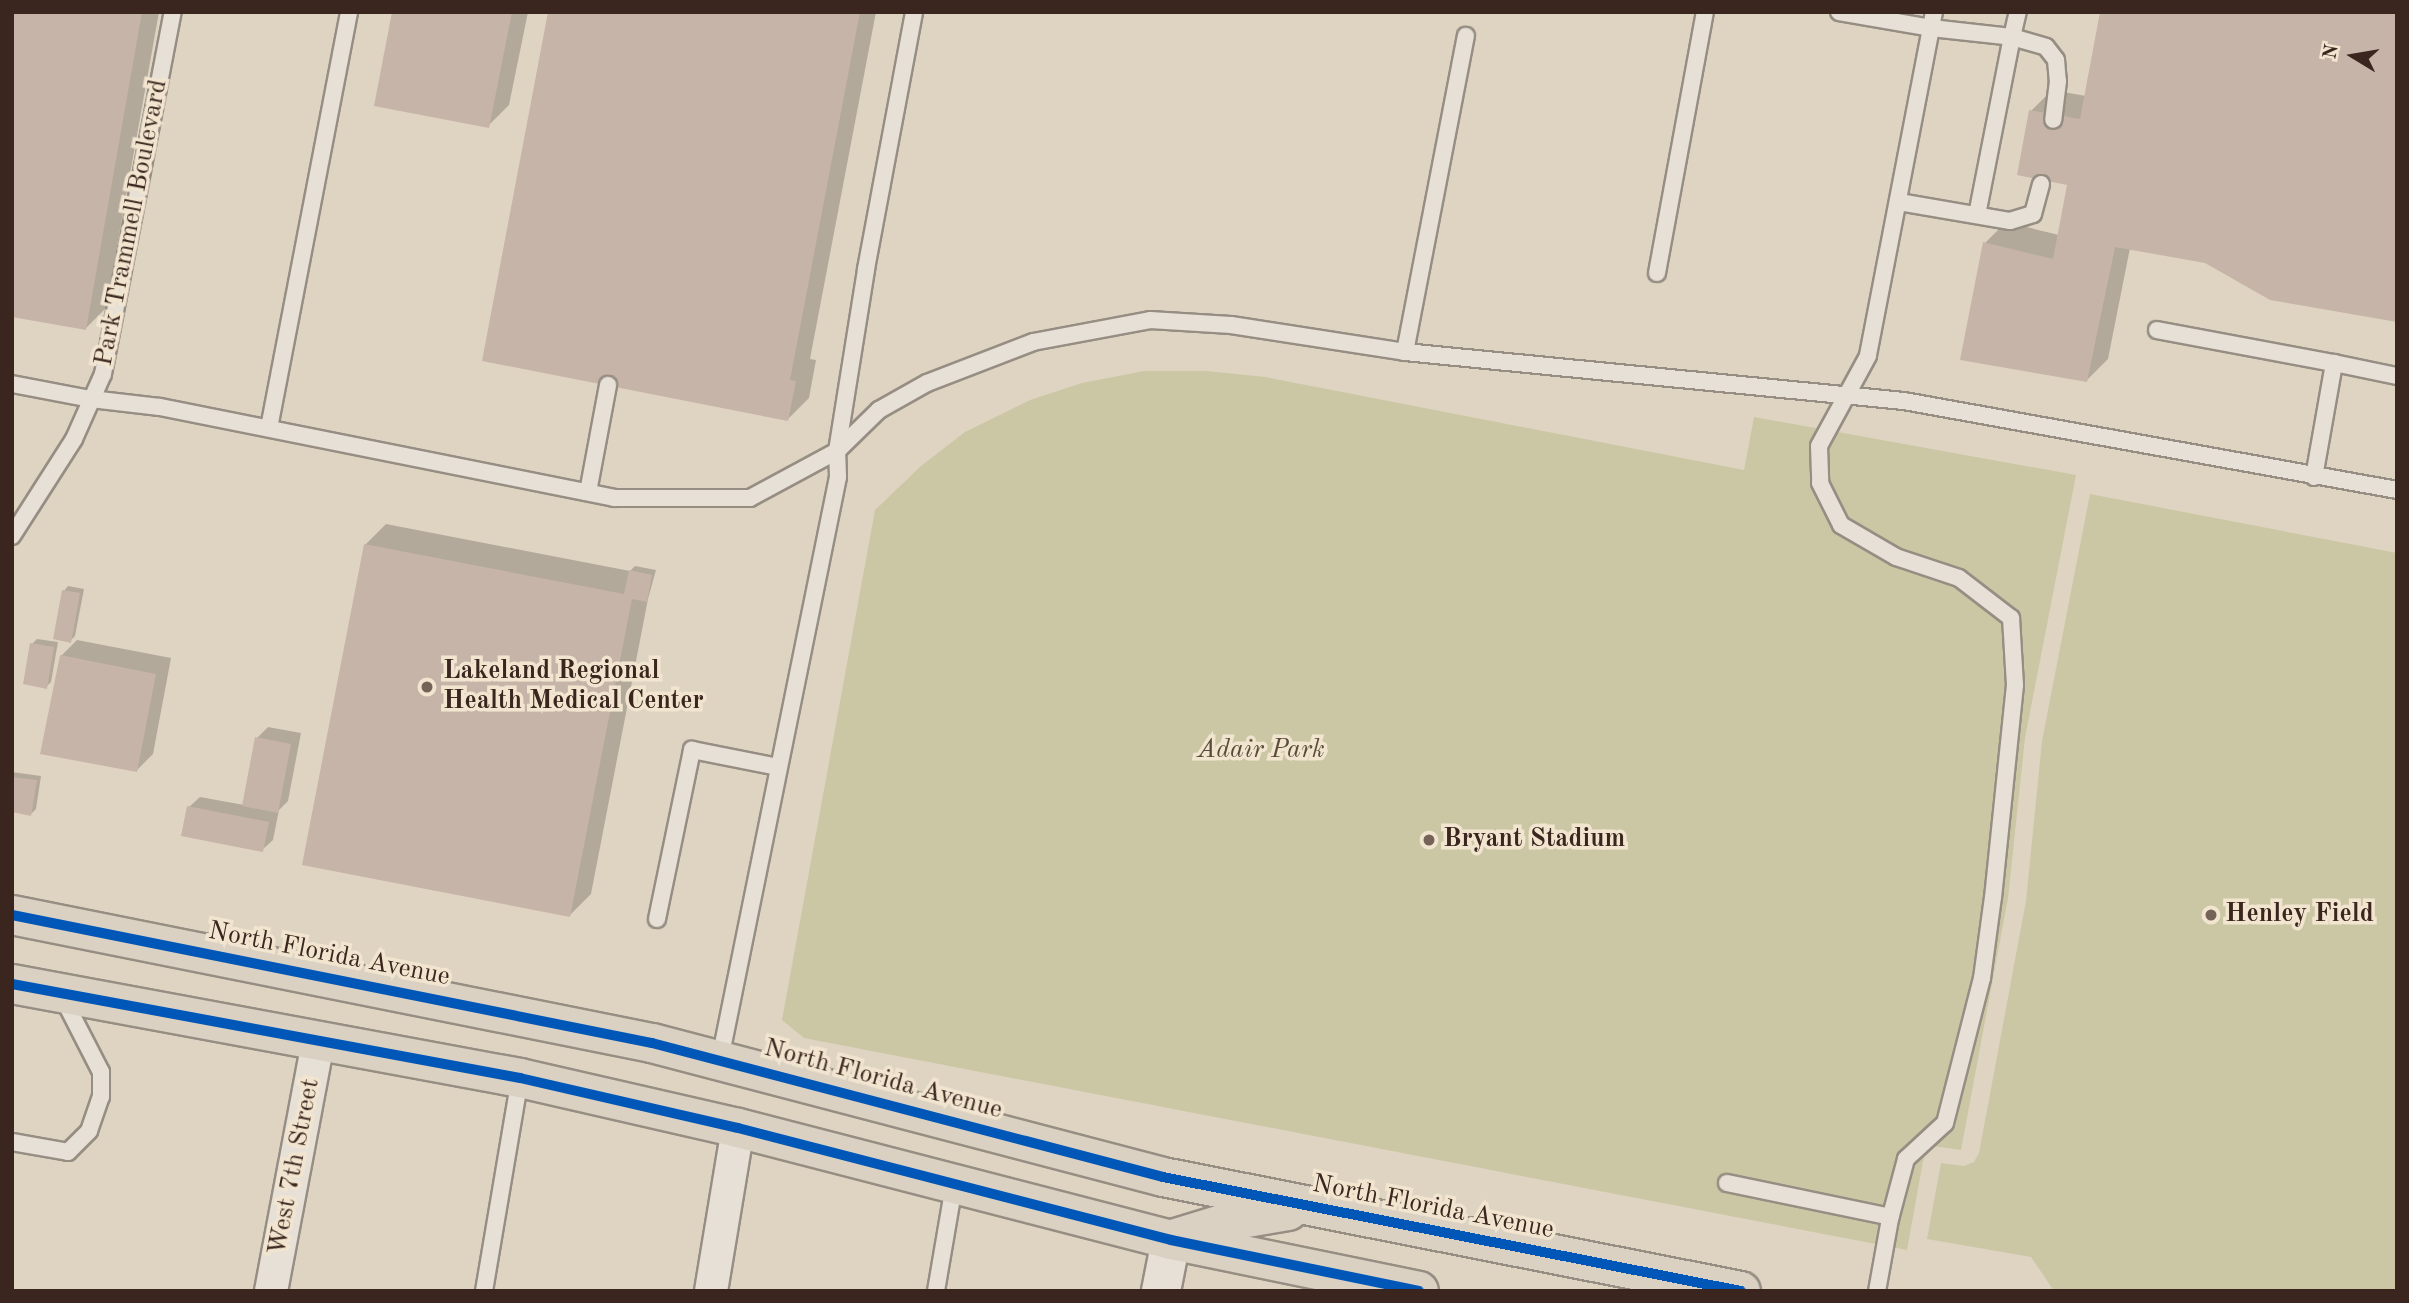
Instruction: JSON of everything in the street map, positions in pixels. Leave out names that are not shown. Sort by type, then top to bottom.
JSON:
[{"type":"main road","name":"North Florida Avenue","points":[[12,915],[553,1022],[720,1059],[1163,1177],[1307,1208],[1741,1291]]},
{"type":"main road","points":[[12,984],[318,1043],[520,1078],[738,1128],[1171,1240],[1419,1291]]},
{"type":"main road","points":[[1171,1240],[1235,1220],[1307,1208]]},
{"type":"street","name":"West 7th Street","points":[[271,1291],[318,1043]]},
{"type":"street","points":[[710,1291],[738,1128]]},
{"type":"street","points":[[1161,1291],[1171,1240]]},
{"type":"lane","name":"Park Trammell Boulevard","points":[[12,536],[74,439],[103,374],[173,12]]},
{"type":"lane","points":[[269,428],[349,12]]},
{"type":"lane","points":[[720,1059],[838,477],[837,451],[866,269],[914,12]]},
{"type":"lane","points":[[1657,273],[1705,12]]},
{"type":"lane","points":[[1839,12],[1933,20],[2046,47],[2056,60],[2058,81],[2053,120]]},
{"type":"lane","points":[[1977,215],[2018,12]]},
{"type":"lane","points":[[1877,1291],[1891,1217],[1906,1159],[1945,1123],[1982,978],[2015,685],[2011,618],[1959,578],[1896,557],[1841,525],[1820,483],[1819,446],[1868,356],[1933,20]]},
{"type":"lane","points":[[1405,352],[1466,36]]},
{"type":"lane","points":[[1899,202],[2010,221],[2033,214],[2041,184]]},
{"type":"lane","points":[[12,384],[91,399],[160,407],[614,498],[750,498],[837,451],[879,410],[927,383],[1033,342],[1150,320],[1231,324],[1405,352],[1918,403],[2397,490]]},
{"type":"lane","points":[[2157,330],[2397,376]]},
{"type":"lane","points":[[2314,477],[2333,363]]},
{"type":"lane","points":[[588,492],[608,385]]},
{"type":"lane","points":[[657,919],[692,750],[778,767]]},
{"type":"lane","points":[[12,1142],[68,1152],[89,1131],[101,1097],[101,1072],[60,994]]},
{"type":"lane","points":[[484,1291],[520,1078]]},
{"type":"lane","points":[[1727,1183],[1891,1217]]},
{"type":"lane","points":[[936,1291],[954,1186]]},
{"type":"green space","name":"Adair Park","points":[[1144,371],[1207,371],[1265,377],[1744,470],[1754,417],[2076,475],[2025,738],[2008,898],[1961,1150],[1926,1145],[1907,1250],[804,1038],[782,1020],[875,510],[921,466],[965,432],[1030,400],[1082,383]]},
{"type":"green space","name":"Henley Field","points":[[2090,494],[2397,553],[2397,1291],[2054,1291],[2031,1257],[1927,1239],[1941,1163],[1964,1166],[1974,1162],[1979,1153],[2026,901],[2042,741]]},
{"type":"building","points":[[12,12],[142,12],[86,330],[12,317]]},
{"type":"building","points":[[392,12],[512,12],[489,128],[374,106]]},
{"type":"building","points":[[548,12],[860,12],[790,380],[796,381],[788,421],[482,361]]},
{"type":"building","points":[[2100,12],[2397,12],[2397,322],[2270,300],[2205,263],[2115,247],[2087,382],[1960,360],[1983,242],[2053,259],[2067,185],[2017,175],[2029,110],[2080,119]]},
{"type":"building","points":[[364,544],[624,594],[629,570],[652,575],[647,602],[632,599],[570,917],[302,865]]},
{"type":"building","points":[[62,590],[80,593],[71,643],[53,639]]},
{"type":"building","points":[[30,643],[54,647],[47,689],[23,684]]},
{"type":"building","points":[[60,655],[156,674],[137,772],[40,754]]},
{"type":"building","points":[[255,737],[291,744],[278,813],[242,806]]},
{"type":"building","points":[[12,777],[37,780],[31,816],[12,812]]},
{"type":"building","points":[[187,806],[269,822],[263,852],[181,836]]},
{"type":"cycle path","points":[[12,915],[652,1043],[1163,1177],[1741,1291]]},
{"type":"cycle path","points":[[12,984],[520,1078],[738,1128],[1171,1240],[1419,1291]]},
{"type":"place","name":"Lakeland Regional Health Medical Center","points":[[427,687]]},
{"type":"place","name":"Bryant Stadium","points":[[1429,840]]},
{"type":"place","name":"Henley Field","points":[[2211,915]]}]
